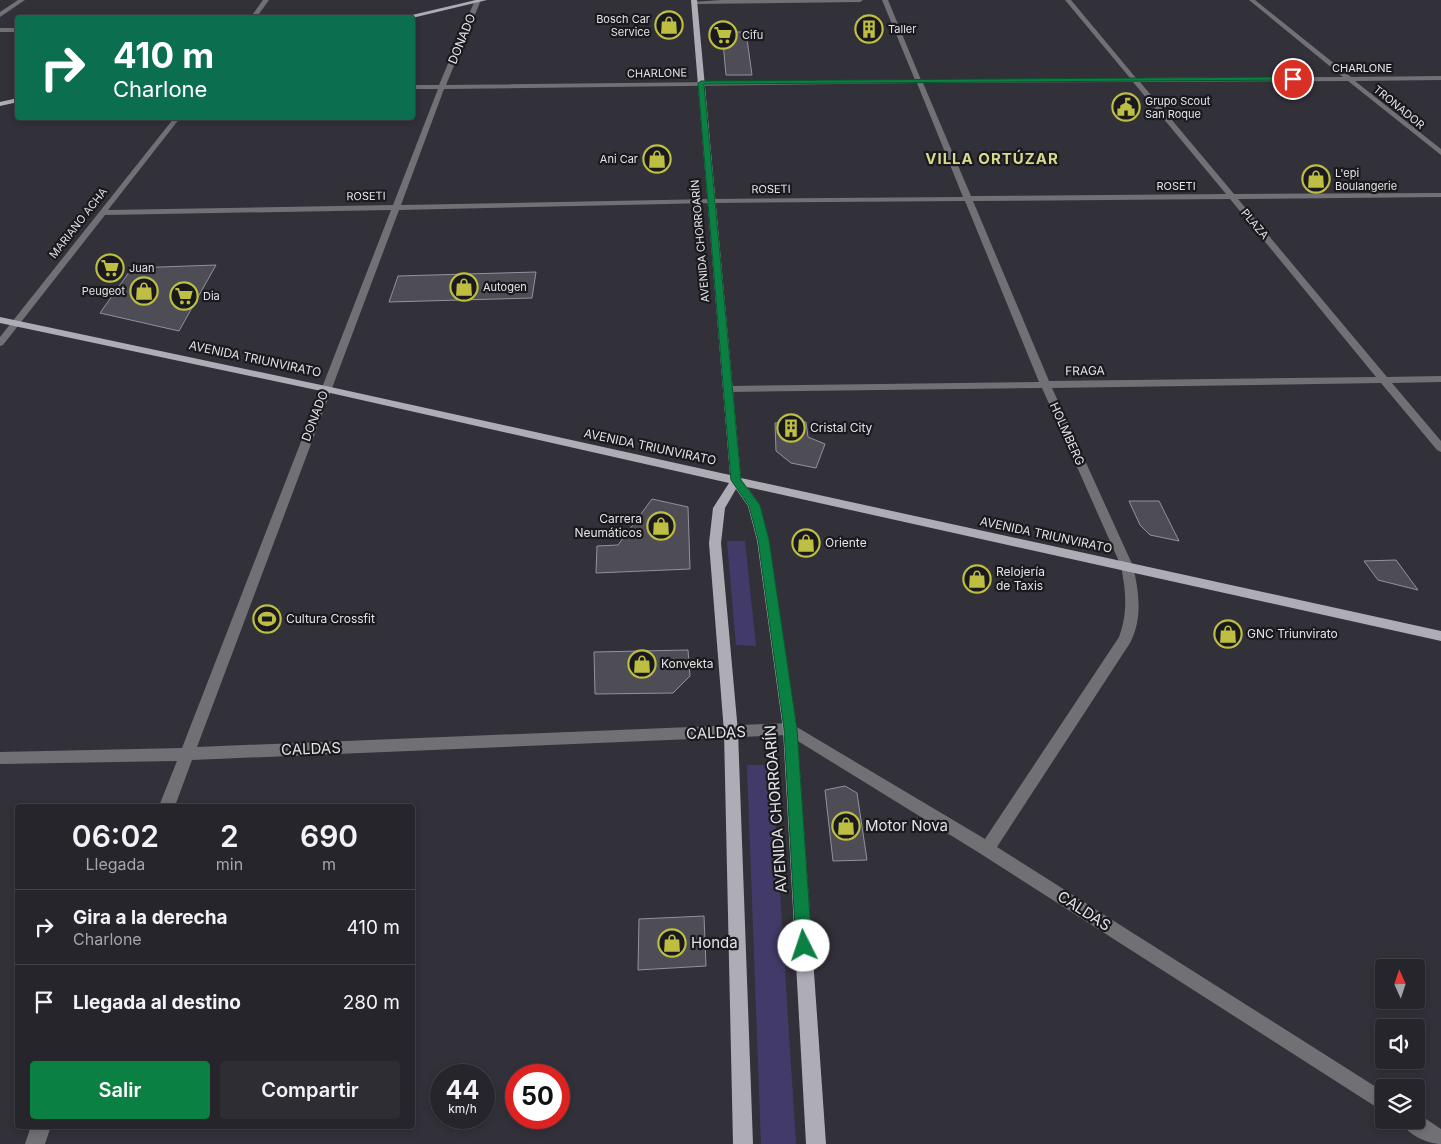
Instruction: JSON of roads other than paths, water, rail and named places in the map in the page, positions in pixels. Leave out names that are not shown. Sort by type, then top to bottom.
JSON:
[{"type":"main road","points":[[415,15],[480,0]]},
{"type":"main road","name":"AVENIDA CHORROARÍN","points":[[694,1],[736,480],[754,505],[763,540],[790,729],[816,1144]]},
{"type":"main road","points":[[0,104],[15,101]]},
{"type":"main road","name":"AVENIDA TRIUNVIRATO","points":[[0,320],[326,389],[1441,636]]},
{"type":"main road","points":[[736,480],[719,508],[715,543],[731,732],[743,1144]]},
{"type":"street","points":[[0,15],[22,0]]},
{"type":"street","points":[[255,15],[266,0]]},
{"type":"street","name":"DONADO","points":[[168,804],[442,86],[480,0]]},
{"type":"street","points":[[694,1],[860,0]]},
{"type":"street","name":"HOLMBERG","points":[[886,0],[1045,384],[1127,566],[1134,594],[1133,618],[1125,639],[987,849]]},
{"type":"street","name":"PLAZA","points":[[1068,0],[1441,448]]},
{"type":"street","name":"TRONADOR","points":[[1252,0],[1441,153]]},
{"type":"street","points":[[0,30],[15,30]]},
{"type":"street","name":"CHARLONE","points":[[415,87],[919,81],[1441,78]]},
{"type":"street","name":"MARIANO ACHA","points":[[0,343],[175,120]]},
{"type":"street","name":"ROSETI","points":[[102,213],[712,201],[1441,195]]},
{"type":"street","name":"FRAGA","points":[[729,390],[1045,384],[1441,380]]},
{"type":"street","name":"CALDAS","points":[[0,758],[188,754],[790,729],[987,849],[1375,1097]]},
{"type":"street","points":[[34,1144],[41,1129]]},
{"type":"street","points":[[1424,1129],[1441,1140]]},
{"type":"place","name":"Bosch Car Service","points":[[669,25]]},
{"type":"place","name":"Taller","points":[[869,29]]},
{"type":"place","name":"Cifu","points":[[723,35]]},
{"type":"place","name":"Grupo Scout San Roque","points":[[1126,107]]},
{"type":"place","name":"Ani Car","points":[[657,159]]},
{"type":"place","name":"L'epi Boulangerie","points":[[1316,179]]},
{"type":"place","name":"Juan","points":[[110,268]]},
{"type":"place","name":"Autogen","points":[[464,287]]},
{"type":"place","name":"Peugeot","points":[[144,291]]},
{"type":"place","name":"Dia","points":[[184,296]]},
{"type":"place","name":"Cristal City","points":[[791,428]]},
{"type":"place","name":"Carrera Neumáticos","points":[[661,526]]},
{"type":"place","name":"Oriente","points":[[806,543]]},
{"type":"place","name":"Relojería de Taxis","points":[[977,579]]},
{"type":"place","name":"Cultura Crossfit","points":[[267,619]]},
{"type":"place","name":"GNC Triunvirato","points":[[1228,634]]},
{"type":"place","name":"Konvekta","points":[[642,664]]},
{"type":"place","name":"Motor Nova","points":[[846,826]]},
{"type":"place","name":"Honda","points":[[672,943]]},
{"type":"district","name":"VILLA ORTÚZAR","points":[[992,159]]}]
